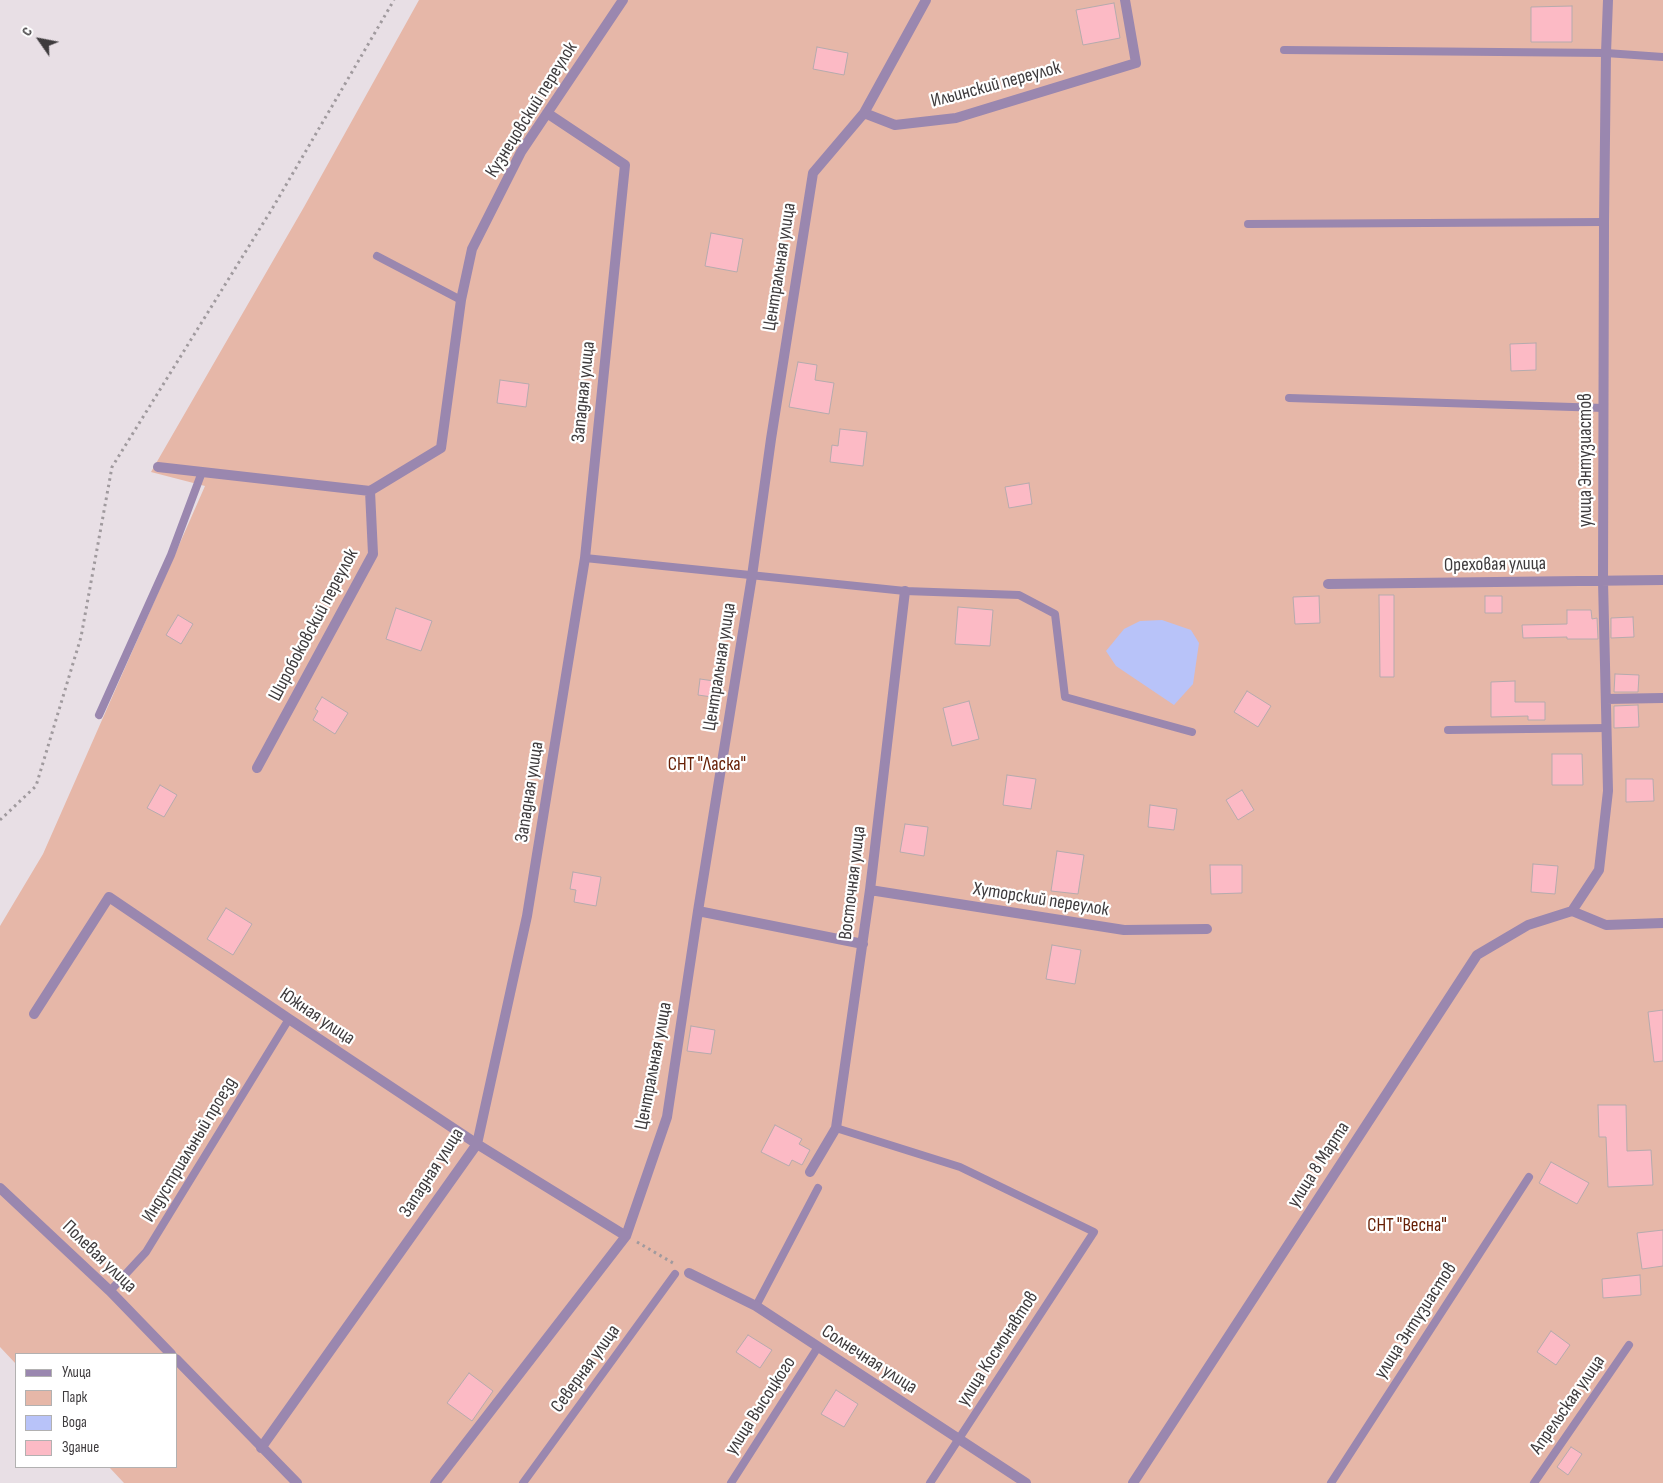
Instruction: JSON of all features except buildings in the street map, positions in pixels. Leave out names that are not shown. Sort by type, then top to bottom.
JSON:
[{"type":"street","name":"Кузнецовский переулок","points":[[370,491],[441,448],[461,300],[472,249],[521,152],[623,0]]},
{"type":"street","name":"Центральная улица","points":[[435,1483],[626,1236],[667,1117],[813,173],[864,113],[926,0]]},
{"type":"street","name":"Ильинский переулок","points":[[864,113],[896,125],[956,118],[1136,63],[1125,0]]},
{"type":"street","name":"улица Энтузиастов","points":[[1572,911],[1598,870],[1608,791],[1604,581],[1604,222],[1608,0]]},
{"type":"street","name":"Западная улица","points":[[261,1448],[477,1144],[527,916],[586,558],[625,165],[547,113]]},
{"type":"street","points":[[158,467],[370,491]]},
{"type":"street","name":"Широбоковский переулок","points":[[257,768],[373,554],[370,491]]},
{"type":"street","name":"Ореховая улица","points":[[1328,584],[1663,580]]},
{"type":"street","name":"Восточная улица","points":[[810,1172],[836,1128],[870,890],[905,591]]},
{"type":"street","points":[[1606,699],[1663,698]]},
{"type":"street","name":"Хуторский переулок","points":[[870,890],[1124,930],[1208,929]]},
{"type":"street","name":"Южная улица","points":[[34,1014],[109,897],[477,1144],[626,1236]]},
{"type":"street","points":[[698,911],[863,944]]},
{"type":"street","points":[[1572,911],[1606,925],[1663,923]]},
{"type":"street","name":"улица 8 Марта","points":[[1133,1483],[1477,955],[1528,925],[1572,911]]},
{"type":"street","name":"Полевая улица","points":[[0,1188],[110,1291],[170,1353]]},
{"type":"street","name":"Солнечная улица","points":[[689,1273],[756,1306],[1026,1483]]},
{"type":"street","points":[[178,1361],[297,1483]]},
{"type":"lane","points":[[1284,50],[1606,53],[1663,57]]},
{"type":"lane","points":[[1248,224],[1604,222]]},
{"type":"lane","points":[[376,256],[461,300]]},
{"type":"lane","points":[[1289,398],[1604,408]]},
{"type":"lane","points":[[99,715],[171,555],[202,472]]},
{"type":"lane","points":[[586,558],[905,591],[1019,595],[1055,614],[1065,697],[1192,732]]},
{"type":"lane","points":[[1448,730],[1607,728]]},
{"type":"lane","name":"Индустриальный проезд","points":[[110,1291],[146,1252],[289,1019]]},
{"type":"lane","name":"улица Космонавтов","points":[[836,1128],[960,1167],[1094,1232],[930,1483]]},
{"type":"lane","name":"улица Энтузиастов","points":[[1331,1483],[1529,1177]]},
{"type":"lane","points":[[756,1306],[818,1188]]},
{"type":"lane","name":"Северная улица","points":[[523,1483],[675,1274]]},
{"type":"lane","name":"Апрельская улица","points":[[1534,1483],[1629,1345]]},
{"type":"lane","name":"улица Высоцкого","points":[[731,1483],[818,1347]]},
{"type":"path","points":[[0,820],[36,786],[81,637],[112,468],[272,210],[394,0]]},
{"type":"path","points":[[626,1236],[689,1273]]},
{"type":"green space","name":"СНТ \"Ласка\"","points":[[419,0],[1663,0],[1663,1483],[124,1483],[110,1468],[178,1468],[178,1353],[15,1353],[15,1363],[0,1347],[0,926],[43,854],[205,486],[151,472],[304,207]]},
{"type":"water","points":[[1162,620],[1191,630],[1199,643],[1193,684],[1174,705],[1116,666],[1106,651],[1124,629],[1140,621]]},
{"type":"park label","name":"СНТ \"Весна\"","points":[[1407,1226]]}]
